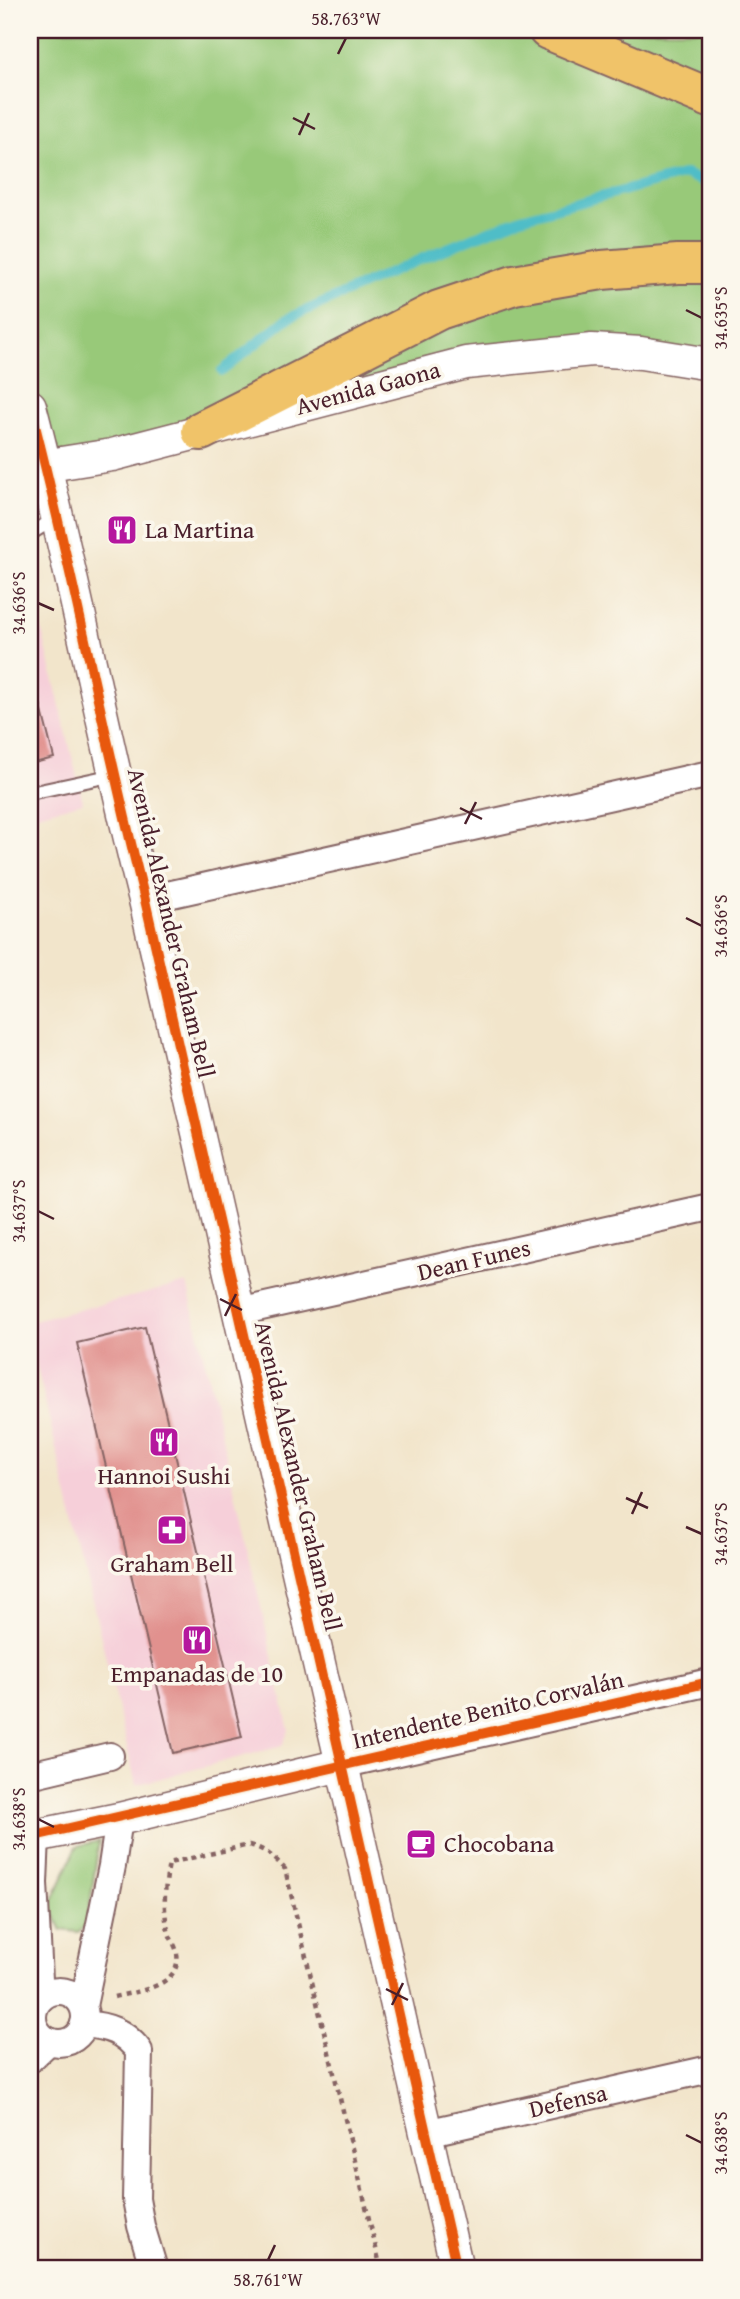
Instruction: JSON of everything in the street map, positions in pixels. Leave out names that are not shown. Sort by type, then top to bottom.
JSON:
[{"type":"highway","points":[[548,30],[710,98]]},
{"type":"highway","points":[[201,431],[439,310],[514,285],[602,270],[710,264]]},
{"type":"street","name":"Avenida Gaona","points":[[38,467],[112,455],[466,363],[592,349],[641,353],[710,364]]},
{"type":"street","name":"Avenida Alexander Graham Bell","points":[[30,406],[38,467],[57,517],[457,2269]]},
{"type":"street","points":[[145,900],[710,774]]},
{"type":"street","name":"Dean Funes","points":[[239,1312],[710,1207]]},
{"type":"street","name":"Intendente Benito Corvalán","points":[[33,1837],[710,1682]]},
{"type":"street","points":[[30,1775],[110,1756]]},
{"type":"street","points":[[33,1837],[40,1999],[33,2014],[39,2050],[67,2042],[81,2032],[120,1819]]},
{"type":"street","points":[[40,1999],[55,1992],[71,1994],[83,2015],[129,2038],[139,2051],[136,2199],[154,2269]]},
{"type":"street","name":"Defensa","points":[[426,2133],[710,2069]]},
{"type":"lane","points":[[30,534],[57,517]]},
{"type":"lane","points":[[30,793],[114,775]]},
{"type":"path","points":[[83,2015],[158,1985],[171,1977],[178,1966],[177,1950],[169,1933],[164,1909],[169,1863],[249,1845],[262,1848],[274,1856],[285,1868],[381,2269]]},
{"type":"shaded area","points":[[30,581],[83,802],[30,816]]},
{"type":"shaded area","points":[[187,1283],[289,1730],[282,1746],[136,1785],[30,1338],[30,1322]]},
{"type":"green space","points":[[30,30],[710,30],[710,364],[592,350],[46,467],[30,406]]},
{"type":"green space","points":[[99,1841],[87,1925],[78,1932],[62,1930],[50,1906],[77,1846]]},
{"type":"building","points":[[30,664],[54,758],[30,764]]},
{"type":"building","points":[[145,1327],[242,1737],[173,1753],[77,1343]]},
{"type":"waterway","points":[[222,371],[287,319],[521,218],[686,174],[710,185]]},
{"type":"cycle path","points":[[30,406],[457,2269]]},
{"type":"cycle path","points":[[30,1837],[710,1682]]},
{"type":"place","name":"La Martina","points":[[122,530]]},
{"type":"place","name":"Hannoi Sushi","points":[[164,1442]]},
{"type":"place","name":"Graham Bell","points":[[172,1530]]},
{"type":"place","name":"Empanadas de 10","points":[[197,1640]]},
{"type":"place","name":"Chocobana","points":[[421,1844]]}]
